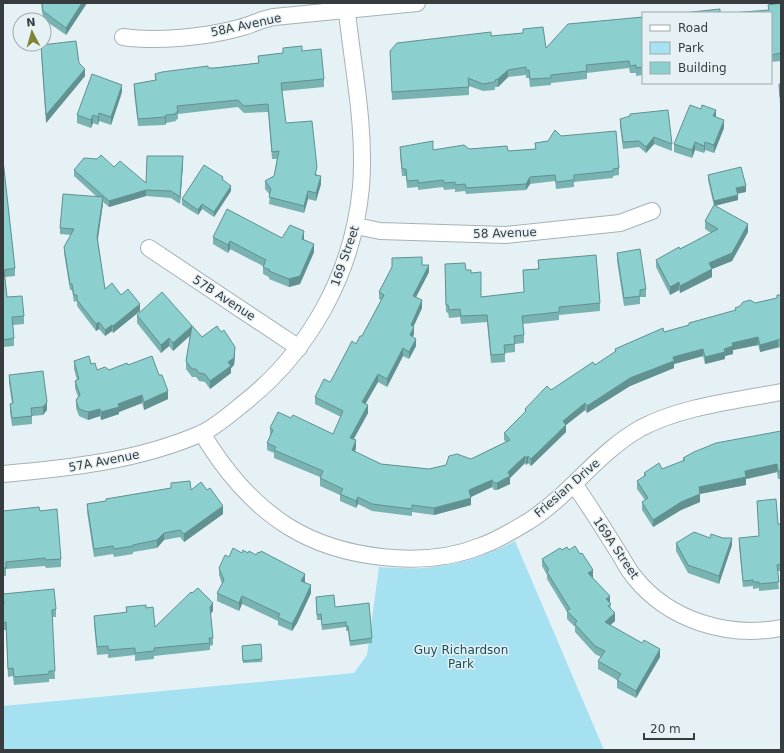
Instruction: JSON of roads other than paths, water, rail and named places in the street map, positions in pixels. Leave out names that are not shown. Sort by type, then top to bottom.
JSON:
[{"type":"street","name":"58A Avenue","points":[[123,38],[157,39],[226,31],[241,28],[259,20],[346,6],[417,3]]},
{"type":"street","name":"169 Street","points":[[202,433],[254,396],[299,348],[319,318],[335,288],[356,226],[361,186],[362,154],[360,116],[346,6]]},
{"type":"street","name":"58 Avenue","points":[[356,226],[380,232],[506,235],[620,223],[652,211]]},
{"type":"street","name":"57B Avenue","points":[[148,248],[299,348]]},
{"type":"street","name":"Friesian Drive","points":[[202,433],[215,455],[250,495],[266,510],[289,527],[313,539],[340,548],[382,558],[437,556],[455,554],[481,546],[530,520],[554,503],[617,443],[656,421],[694,410],[781,392]]},
{"type":"street","name":"57A Avenue","points":[[3,474],[66,468],[117,460],[160,449],[202,433]]},
{"type":"street","name":"169A Street","points":[[574,484],[635,578],[660,602],[682,616],[705,625],[736,630],[781,628]]},
{"type":"park label","name":"Guy Richardson Park","points":[[461,657]]}]
